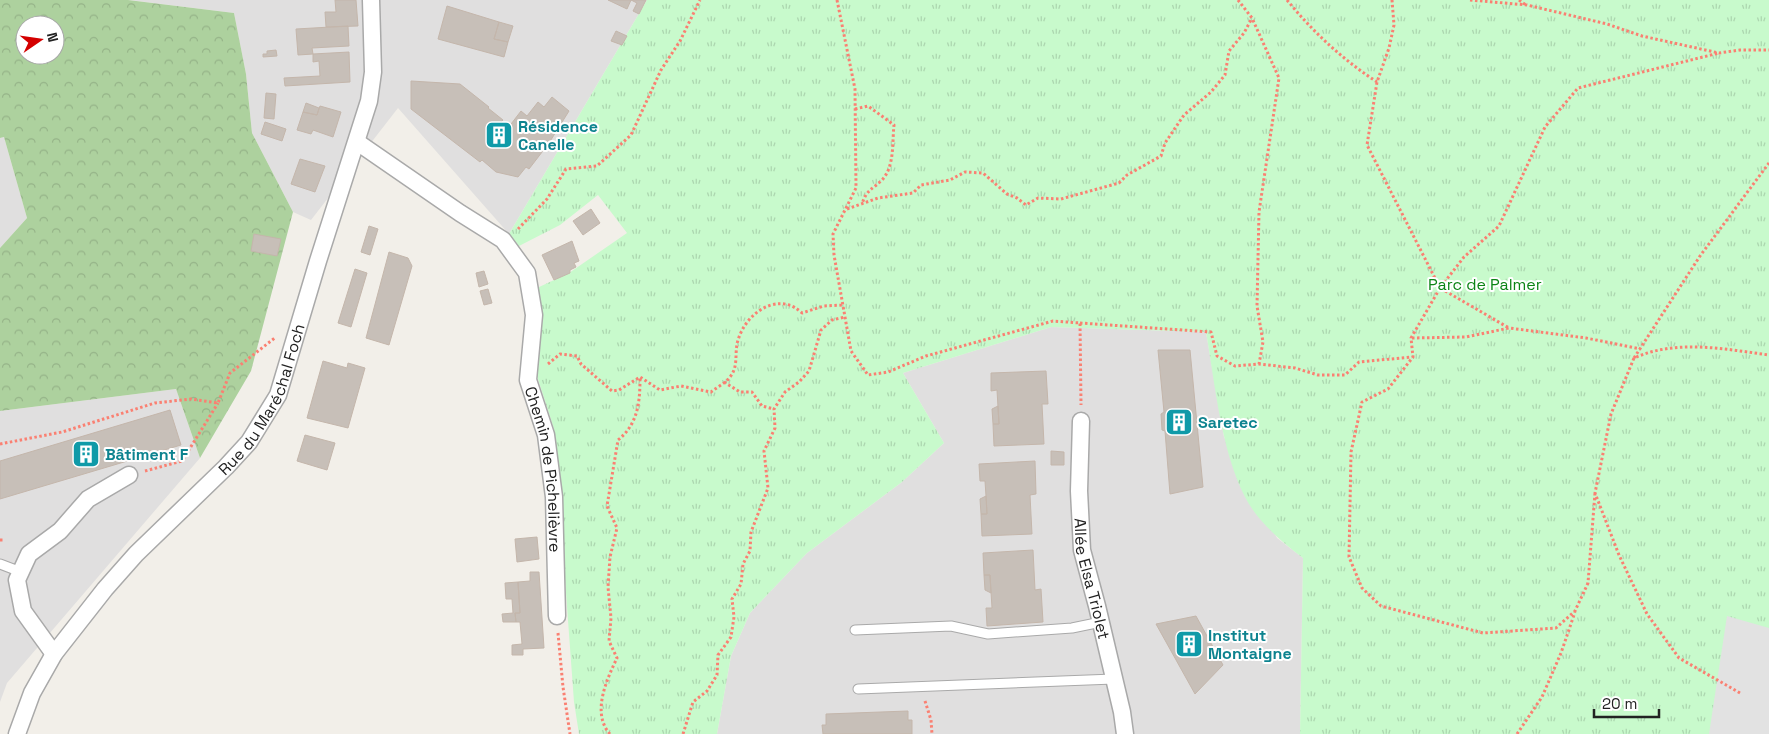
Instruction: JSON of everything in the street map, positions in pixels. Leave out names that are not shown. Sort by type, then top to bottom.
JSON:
[{"type":"street","name":"Rue du Maréchal Foch","points":[[17,734],[32,693],[54,654],[105,589],[136,554],[226,467],[249,442],[278,395],[369,101],[373,72],[371,0]]},
{"type":"street","name":"Chemin de Pichelièvre","points":[[357,142],[460,213],[503,240],[527,272],[534,315],[528,380],[546,435],[554,497],[557,616]]},
{"type":"street","name":"Allée Elsa Triolet","points":[[1081,421],[1079,491],[1082,550],[1101,622],[1125,734]]},
{"type":"street","points":[[54,654],[23,611],[16,580],[29,554],[60,531],[88,499],[129,475]]},
{"type":"lane","points":[[0,564],[21,572]]},
{"type":"lane","points":[[855,630],[951,626],[988,634],[1072,628],[1101,622]]},
{"type":"lane","points":[[858,689],[1114,679]]},
{"type":"path","points":[[503,240],[521,227],[547,199],[566,169],[597,166],[631,135],[661,70],[680,41],[700,0]]},
{"type":"path","points":[[837,0],[855,88],[856,188],[833,234],[842,305],[851,351],[868,375],[888,372],[926,356],[1053,321],[1211,332],[1217,356],[1235,366],[1259,364],[1295,368],[1318,375],[1345,375],[1359,362],[1413,357]]},
{"type":"path","points":[[1238,0],[1252,18],[1279,78],[1259,212],[1257,306],[1263,342],[1259,364]]},
{"type":"path","points":[[1287,0],[1314,33],[1356,68],[1377,82]]},
{"type":"path","points":[[1392,0],[1394,25],[1389,48],[1377,82],[1367,145],[1440,288],[1509,328]]},
{"type":"path","points":[[1470,0],[1526,6],[1607,24],[1642,36],[1719,53]]},
{"type":"path","points":[[1519,0],[1526,6]]},
{"type":"path","points":[[847,209],[878,198],[913,192],[921,185],[950,180],[965,172],[983,174],[1007,194],[1018,198],[1026,205],[1038,198],[1061,199],[1119,184],[1127,176],[1161,156],[1165,143],[1184,114],[1210,92],[1225,74],[1229,51],[1244,33],[1252,18]]},
{"type":"path","points":[[1575,612],[1556,628],[1483,633],[1381,606],[1362,588],[1349,557],[1351,452],[1362,402],[1388,389],[1413,357],[1411,338],[1440,288],[1464,257],[1499,226],[1545,127],[1578,88],[1719,53],[1740,50],[1769,50]]},
{"type":"path","points":[[855,109],[868,106],[894,125],[889,167],[882,179],[866,192],[861,204]]},
{"type":"path","points":[[1517,734],[1542,697],[1588,583],[1595,493],[1611,414],[1634,358],[1700,256],[1769,163]]},
{"type":"path","points":[[640,378],[660,390],[681,386],[712,392],[730,378],[737,362],[738,341],[746,323],[760,309],[781,302],[795,306],[802,313],[824,306],[842,305]]},
{"type":"path","points":[[683,734],[693,702],[707,691],[717,675],[718,655],[731,637],[734,617],[732,599],[741,584],[743,564],[750,551],[750,532],[768,488],[764,451],[775,428],[774,409],[785,392],[799,382],[809,371],[820,330],[832,320],[845,317]]},
{"type":"path","points":[[1080,323],[1081,421]]},
{"type":"path","points":[[129,475],[182,461],[218,402],[230,372],[288,328],[300,324]]},
{"type":"path","points":[[1411,338],[1466,337],[1509,328],[1586,338],[1641,349]]},
{"type":"path","points":[[1634,358],[1654,349],[1695,346],[1769,355]]},
{"type":"path","points":[[528,380],[560,354],[578,356],[581,364],[612,391],[619,390],[640,378]]},
{"type":"path","points":[[610,734],[605,728],[602,707],[604,686],[617,658],[609,641],[611,618],[608,588],[610,557],[617,528],[607,506],[618,440],[629,431],[640,403],[640,378]]},
{"type":"path","points":[[724,382],[740,392],[752,392],[762,406],[774,409]]},
{"type":"path","points":[[0,444],[62,432],[155,404],[191,399],[218,402]]},
{"type":"path","points":[[1595,493],[1619,554],[1647,614],[1668,643],[1679,658],[1740,693]]},
{"type":"path","points":[[557,616],[563,687],[570,734]]},
{"type":"path","points":[[920,686],[931,720],[932,734]]},
{"type":"shaded area","points":[[129,0],[647,0],[509,234],[398,108],[311,220],[293,212],[252,133],[246,74],[234,13]]},
{"type":"shaded area","points":[[4,137],[27,218],[0,248],[0,138]]},
{"type":"shaded area","points":[[1051,327],[1206,332],[1224,437],[1277,538],[1303,558],[1300,734],[717,734],[731,656],[750,613],[807,553],[902,482],[944,443],[903,373]]},
{"type":"shaded area","points":[[176,389],[200,458],[7,683],[0,702],[0,411]]},
{"type":"shaded area","points":[[1727,616],[1769,628],[1769,734],[1709,734]]},
{"type":"green space","points":[[0,0],[128,0],[234,13],[246,74],[252,133],[293,212],[251,371],[200,458],[176,389],[0,411],[0,248],[27,218],[4,137],[0,138]]},
{"type":"green space","name":"Parc de Palmer","points":[[647,0],[1769,0],[1769,734],[1300,734],[1303,558],[1263,523],[1250,506],[1237,479],[1224,438],[1206,332],[1051,327],[903,373],[944,443],[902,482],[807,553],[750,613],[731,656],[717,734],[579,734],[574,702],[554,429],[537,376],[541,306],[537,288],[569,273],[627,233],[598,195],[560,225],[519,246],[509,234]]},
{"type":"building","points":[[335,0],[356,0],[358,26],[326,27],[325,12],[336,12]]},
{"type":"building","points":[[608,0],[631,0],[627,9]]},
{"type":"building","points":[[631,0],[646,0],[639,14],[633,11],[637,3]]},
{"type":"building","points":[[447,6],[499,22],[494,39],[508,42],[504,57],[438,39]]},
{"type":"building","points":[[499,22],[513,26],[508,42],[494,39]]},
{"type":"building","points":[[348,26],[349,46],[312,48],[313,54],[298,55],[296,29]]},
{"type":"building","points":[[616,31],[627,36],[622,45],[611,41]]},
{"type":"building","points":[[276,50],[277,56],[263,57],[263,54],[267,54],[267,51]]},
{"type":"building","points":[[349,52],[350,82],[285,86],[284,78],[320,76],[319,61],[313,62],[313,54]]},
{"type":"building","name":"Résidence Canelle","points":[[411,81],[460,84],[489,107],[503,120],[501,122],[508,128],[521,111],[527,116],[538,102],[544,107],[552,97],[569,111],[549,143],[529,169],[526,167],[518,177],[496,172],[482,160],[480,162],[411,109]]},
{"type":"building","points":[[266,93],[276,94],[274,119],[264,118]]},
{"type":"building","points":[[306,103],[319,108],[317,115],[303,112]]},
{"type":"building","points":[[320,106],[341,112],[333,137],[313,130],[311,134],[297,130],[303,112],[317,115]]},
{"type":"building","points":[[265,122],[286,129],[282,141],[261,134]]},
{"type":"building","points":[[300,159],[325,166],[315,192],[291,184]]},
{"type":"building","points":[[591,209],[600,223],[583,235],[573,221]]},
{"type":"building","points":[[369,226],[378,229],[370,255],[361,252]]},
{"type":"building","points":[[254,234],[281,239],[277,256],[251,251]]},
{"type":"building","points":[[572,241],[579,261],[574,263],[576,267],[570,270],[570,273],[554,280],[542,255]]},
{"type":"building","points":[[389,252],[408,258],[412,266],[389,345],[366,338]]},
{"type":"building","points":[[355,269],[367,273],[351,327],[338,323]]},
{"type":"building","points":[[484,271],[488,284],[479,287],[476,273]]},
{"type":"building","points":[[488,289],[492,303],[484,305],[480,291]]},
{"type":"building","name":"Saretec","points":[[1158,350],[1190,350],[1203,487],[1170,494],[1165,431],[1162,430],[1161,414],[1164,412]]},
{"type":"building","points":[[323,361],[347,368],[348,363],[365,368],[348,428],[307,418]]},
{"type":"building","points":[[1046,371],[1048,404],[1042,404],[1044,444],[994,446],[993,424],[999,424],[997,390],[991,391],[991,373]]},
{"type":"building","points":[[998,406],[999,424],[993,424],[992,409]]},
{"type":"building","name":"Bâtiment F","points":[[170,410],[181,445],[0,499],[0,461]]},
{"type":"building","points":[[305,435],[335,443],[327,470],[297,461]]},
{"type":"building","points":[[1051,451],[1064,452],[1064,465],[1051,465]]},
{"type":"building","points":[[1035,461],[1036,494],[1030,495],[1032,534],[982,536],[981,514],[987,514],[985,481],[980,481],[979,464]]},
{"type":"building","points":[[986,496],[987,514],[981,514],[980,499]]},
{"type":"building","points":[[537,537],[539,559],[517,562],[515,539]]},
{"type":"building","points":[[1033,550],[1035,590],[1041,589],[1043,622],[987,626],[986,608],[992,608],[990,575],[984,575],[983,553]]},
{"type":"building","points":[[530,572],[539,572],[544,648],[523,649],[523,655],[512,655],[512,645],[522,644],[520,622],[516,622],[515,613],[520,613],[518,582],[530,581]]},
{"type":"building","points":[[984,575],[990,575],[991,593],[985,590]]},
{"type":"building","points":[[518,582],[520,613],[515,613],[516,622],[503,622],[502,614],[513,613],[512,599],[506,599],[505,583]]},
{"type":"building","name":"Institut Montaigne","points":[[1196,616],[1223,665],[1195,694],[1156,624]]},
{"type":"building","points":[[908,711],[908,720],[912,720],[912,734],[823,734],[822,725],[826,725],[826,714]]},
{"type":"place","name":"Résidence Canelle","points":[[499,135]]},
{"type":"place","name":"Saretec","points":[[1179,422]]},
{"type":"place","name":"Bâtiment F","points":[[86,454]]},
{"type":"place","name":"Institut Montaigne","points":[[1189,644]]}]
